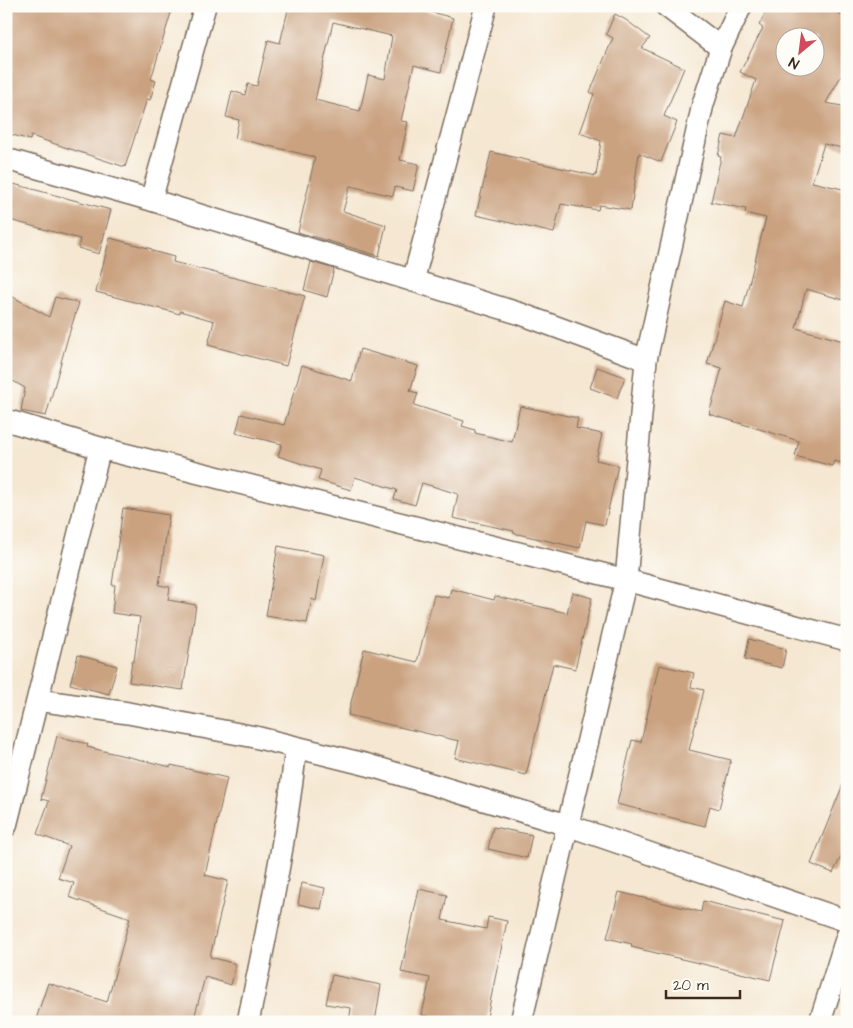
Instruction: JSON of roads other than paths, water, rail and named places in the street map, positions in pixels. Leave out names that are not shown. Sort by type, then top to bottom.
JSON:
[{"type":"street","points":[[151,200],[205,6]]},
{"type":"street","points":[[413,281],[486,6]]},
{"type":"street","points":[[666,6],[721,48]]},
{"type":"street","points":[[521,1022],[626,580],[646,360],[704,104],[721,48],[740,6]]},
{"type":"street","points":[[6,159],[151,200],[521,314],[646,360]]},
{"type":"street","points":[[6,420],[100,448],[626,580],[847,640]]},
{"type":"street","points":[[6,826],[100,448]]},
{"type":"street","points":[[38,700],[128,713],[256,737],[368,765],[567,825],[847,921]]},
{"type":"street","points":[[248,1022],[276,890],[289,814],[296,747]]},
{"type":"street","points":[[820,1022],[847,936]]}]
